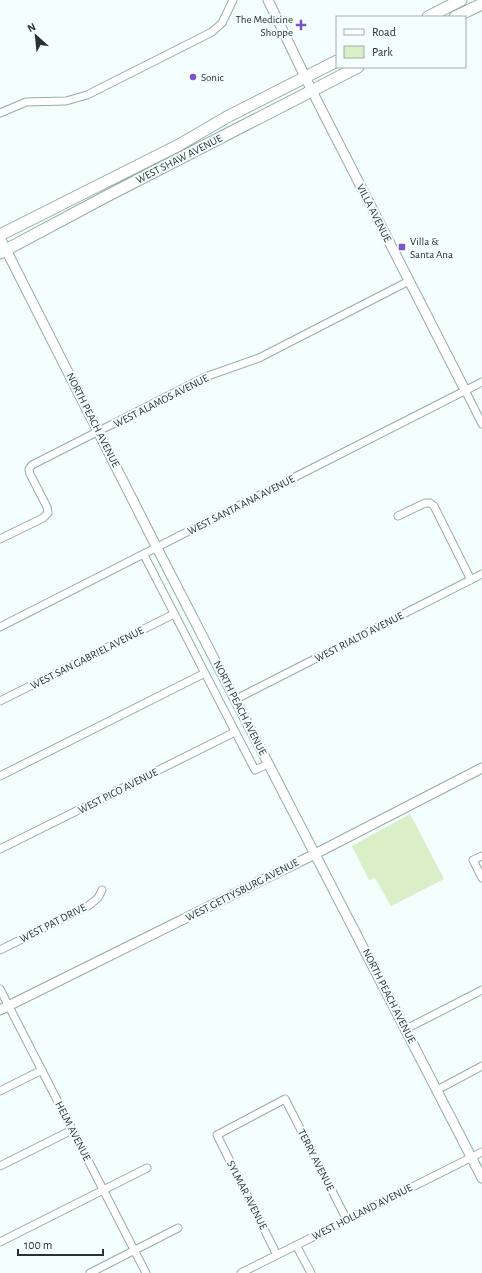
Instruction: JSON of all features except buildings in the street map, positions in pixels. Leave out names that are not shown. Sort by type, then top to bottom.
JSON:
[{"type":"main road","name":"VILLA AVENUE","points":[[268,0],[312,91],[465,390]]},
{"type":"main road","points":[[466,12],[467,5],[474,0]]},
{"type":"main road","points":[[430,16],[459,1]]},
{"type":"main road","points":[[444,16],[457,9],[459,1]]},
{"type":"main road","points":[[458,16],[482,4]]},
{"type":"main road","name":"WEST SHAW AVENUE","points":[[0,235],[194,137],[227,117],[336,62]]},
{"type":"main road","name":"WEST SHAW AVENUE","points":[[3,252],[107,196],[356,68]]},
{"type":"main road","points":[[107,196],[110,188],[148,168],[153,162],[153,158]]},
{"type":"main road","name":"NORTH PEACH AVENUE","points":[[0,238],[3,252],[99,432],[157,548],[482,1178]]},
{"type":"main road","name":"WEST GETTYSBURG AVENUE","points":[[0,1010],[315,854],[482,768]]},
{"type":"street","points":[[0,113],[26,102],[66,101],[87,95],[212,32],[222,23],[233,0]]},
{"type":"street","name":"WEST ALAMOS AVENUE","points":[[0,539],[43,518],[48,513],[47,507],[30,474],[29,469],[32,465],[205,377],[256,360],[409,281]]},
{"type":"street","name":"WEST SANTA ANA AVENUE","points":[[0,627],[482,382]]},
{"type":"street","name":"VILLA AVENUE","points":[[465,390],[482,424]]},
{"type":"street","points":[[398,516],[425,503],[430,503],[434,506],[471,580]]},
{"type":"street","points":[[144,555],[255,770],[268,764]]},
{"type":"street","name":"WEST RIALTO AVENUE","points":[[236,699],[482,574]]},
{"type":"street","name":"WEST SAN GABRIEL AVENUE","points":[[0,701],[174,614]]},
{"type":"street","points":[[0,776],[205,673]]},
{"type":"street","name":"WEST PICO AVENUE","points":[[0,850],[235,732]]},
{"type":"street","points":[[482,856],[473,860],[482,878]]},
{"type":"street","name":"WEST PAT DRIVE","points":[[0,950],[88,906],[98,898],[102,890]]},
{"type":"street","name":"HELM AVENUE","points":[[0,989],[146,1273]]},
{"type":"street","points":[[406,1029],[482,990]]},
{"type":"street","points":[[437,1090],[482,1066]]},
{"type":"street","points":[[0,1091],[42,1070]]},
{"type":"street","name":"SYLMAR AVENUE","points":[[277,1255],[216,1135],[285,1099]]},
{"type":"street","name":"TERRY AVENUE","points":[[285,1099],[347,1220]]},
{"type":"street","points":[[0,1166],[72,1130]]},
{"type":"street","name":"WEST HOLLAND AVENUE","points":[[241,1273],[482,1152]]},
{"type":"street","points":[[0,1242],[147,1168]]},
{"type":"street","points":[[90,1273],[178,1228]]},
{"type":"street","points":[[296,1245],[311,1273]]},
{"type":"green space","points":[[410,814],[444,879],[391,906],[375,878],[369,880],[352,846]]},
{"type":"place","name":"The Medicine Shoppe","points":[[301,25]]},
{"type":"place","name":"Sonic","points":[[193,77]]},
{"type":"place","name":"Villa & Santa Ana","points":[[402,247]]}]
